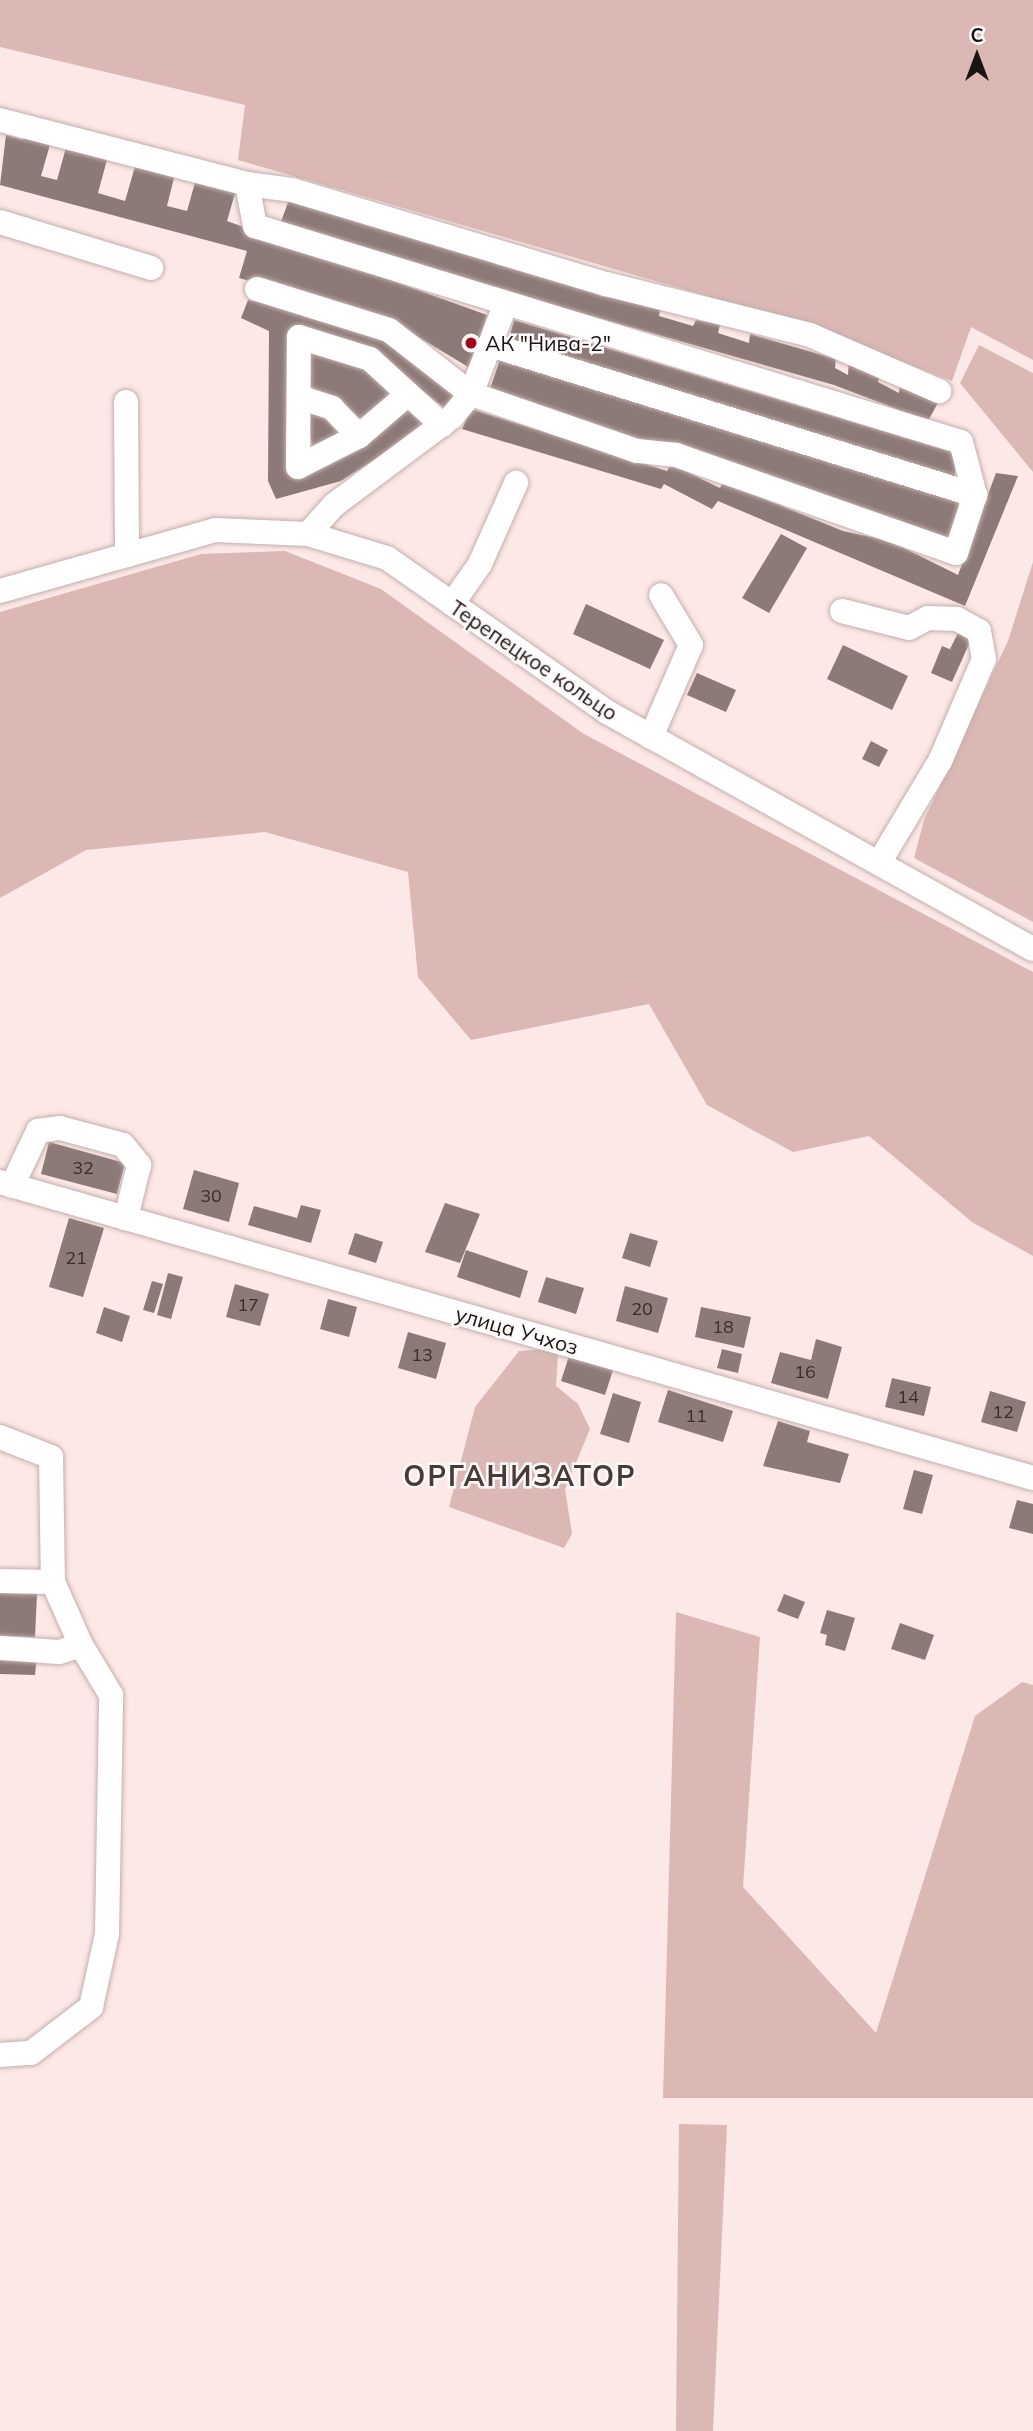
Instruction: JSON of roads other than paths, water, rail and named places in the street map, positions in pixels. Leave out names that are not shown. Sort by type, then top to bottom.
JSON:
[{"type":"street","points":[[0,120],[247,184],[292,190],[606,284],[810,335],[939,391]]},
{"type":"street","points":[[247,184],[255,226],[961,442],[975,495],[956,553],[676,455],[637,451],[471,394],[389,330],[257,289]]},
{"type":"street","points":[[0,222],[151,268]]},
{"type":"street","points":[[308,534],[334,505],[442,425],[471,394],[506,303]]},
{"type":"street","points":[[408,394],[359,436],[298,467],[299,337],[370,359],[442,425]]},
{"type":"street","points":[[490,345],[975,495]]},
{"type":"street","points":[[299,397],[332,408],[359,436]]},
{"type":"street","points":[[126,402],[127,555]]},
{"type":"street","points":[[452,604],[480,564],[516,483]]},
{"type":"street","name":"Терепецкое кольцо","points":[[0,592],[215,530],[308,534],[387,558],[651,737],[1033,949]]},
{"type":"street","points":[[651,737],[691,645],[662,595]]},
{"type":"street","points":[[842,611],[909,628],[929,618],[957,619],[979,631],[984,659],[940,761],[879,863]]},
{"type":"street","points":[[6,1184],[38,1131],[60,1128],[122,1145],[139,1165],[126,1218]]},
{"type":"street","name":"улица Учхоз","points":[[6,1184],[1033,1478]]},
{"type":"street","points":[[0,1437],[51,1457],[53,1582],[81,1645],[111,1695],[107,1934],[91,2007],[31,2053],[0,2055]]},
{"type":"street","points":[[0,1581],[53,1582]]},
{"type":"street","points":[[0,1648],[59,1652],[81,1645]]},
{"type":"place","name":"АК \"Нива-2\"","points":[[471,343]]},
{"type":"district","name":"ОРГАНИЗАТОР","points":[[520,1476]]}]
